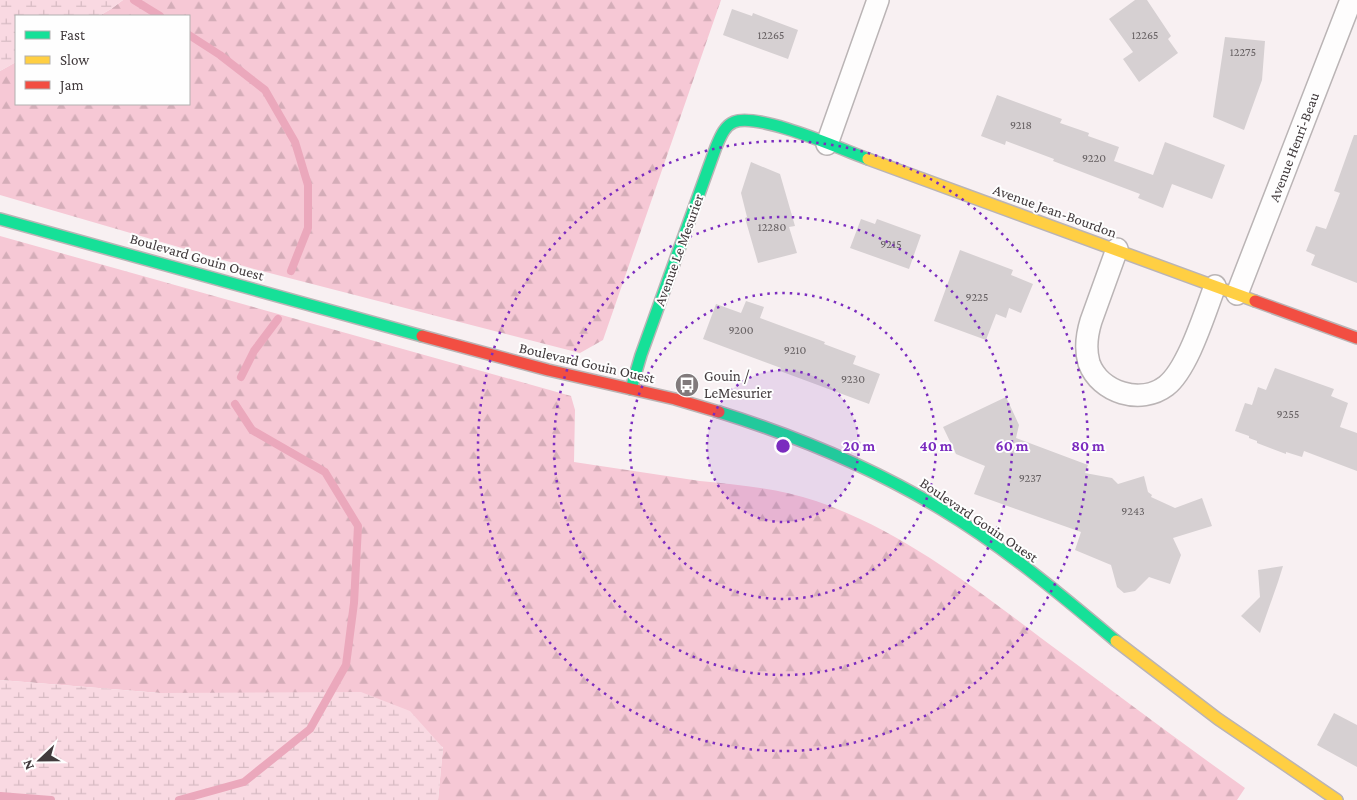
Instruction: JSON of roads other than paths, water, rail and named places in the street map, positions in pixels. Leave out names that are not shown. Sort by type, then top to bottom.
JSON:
[{"type":"street","points":[[827,144],[878,0]]},
{"type":"street","name":"Avenue Henri-Beau","points":[[1237,294],[1351,0]]},
{"type":"street","name":"Avenue Jean-Bourdon","points":[[740,120],[757,121],[827,144],[1357,338]]},
{"type":"street","name":"Avenue Le Mesurier","points":[[631,389],[641,355],[716,147],[726,127],[740,120]]},
{"type":"street","name":"Boulevard Gouin Ouest","points":[[0,219],[94,243],[505,359],[677,400],[801,439],[840,456],[930,503],[1033,574],[1154,671],[1196,702],[1337,800]]},
{"type":"street","points":[[1117,249],[1091,321],[1087,347],[1089,363],[1095,374],[1115,391],[1127,395],[1140,395],[1166,387],[1176,376],[1195,339],[1215,286]]},
{"type":"waterway","points":[[134,0],[158,15]]},
{"type":"waterway","points":[[190,36],[220,55],[265,90],[295,142],[308,185],[308,228],[291,271]]},
{"type":"waterway","points":[[241,377],[254,351],[278,319]]},
{"type":"waterway","points":[[179,800],[244,782],[310,729],[346,665],[354,603],[358,526],[325,472],[252,430],[235,404]]},
{"type":"waterway","points":[[0,796],[51,800]]},
{"type":"place","name":"Gouin / LeMesurier","points":[[687,385]]}]
